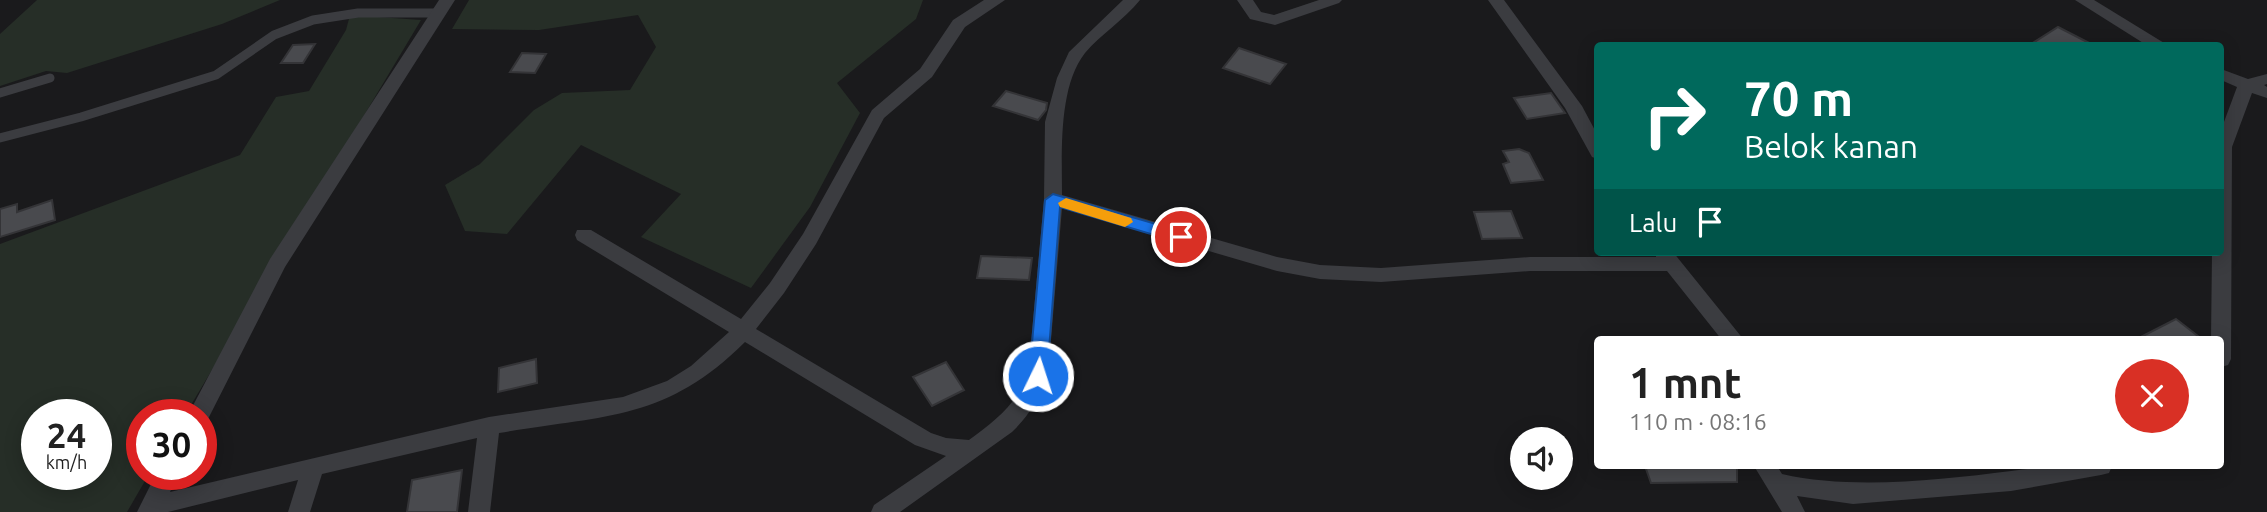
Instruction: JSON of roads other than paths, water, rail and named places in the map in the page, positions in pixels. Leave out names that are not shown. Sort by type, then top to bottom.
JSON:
[{"type":"street","points":[[150,509],[489,426],[586,412],[658,395],[698,372],[743,332],[810,238],[878,116],[926,73],[961,19],[975,9],[997,0]]},
{"type":"street","points":[[882,512],[973,450],[1016,416],[1028,401],[1038,376],[1053,200],[1054,122],[1065,78],[1077,52],[1132,0]]},
{"type":"street","points":[[1245,0],[1256,16],[1275,20],[1334,0]]},
{"type":"street","points":[[1496,0],[1573,106],[1594,145]]},
{"type":"street","points":[[2083,0],[2154,42]]},
{"type":"street","points":[[207,399],[277,264],[442,6]]},
{"type":"street","points":[[2224,75],[2267,93]]},
{"type":"street","points":[[2246,85],[2267,79]]},
{"type":"street","points":[[2224,145],[2246,85]]},
{"type":"street","points":[[1053,200],[1264,260],[1320,272],[1381,275],[1530,264],[1666,258],[1731,336]]},
{"type":"street","points":[[584,235],[923,439],[946,447],[973,450]]},
{"type":"street","points":[[2221,336],[2222,256]]},
{"type":"street","points":[[479,512],[489,426]]},
{"type":"street","points":[[299,512],[313,468]]},
{"type":"street","points":[[1769,473],[1802,488],[1853,494],[2011,481],[2083,469]]},
{"type":"street","points":[[1769,473],[1794,512]]},
{"type":"street","points":[[150,509],[160,490]]},
{"type":"lane","points":[[0,138],[81,117],[216,75],[274,35],[313,20],[358,13],[442,6]]},
{"type":"lane","points":[[0,93],[50,78]]}]
